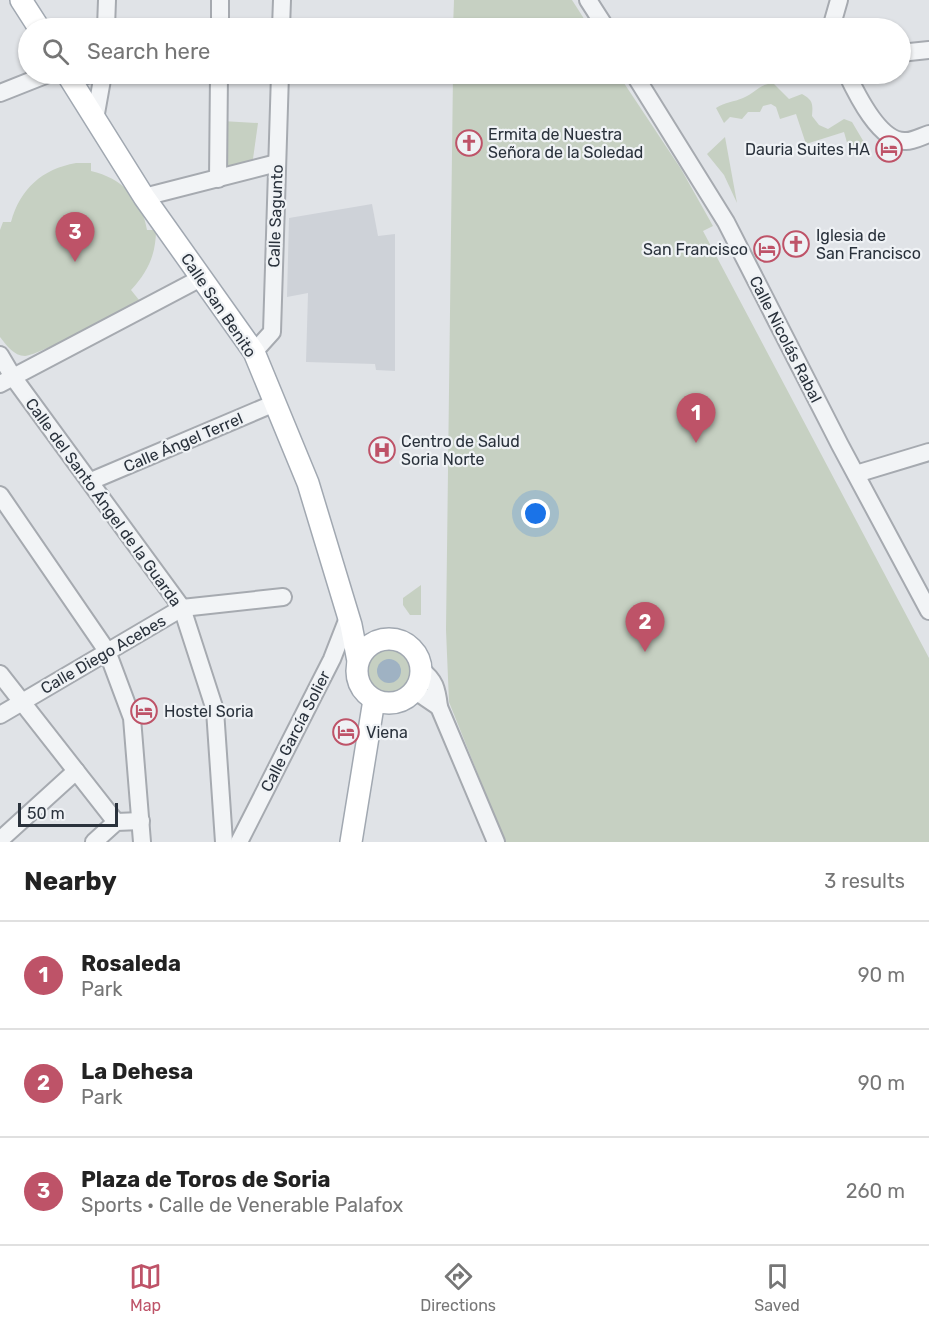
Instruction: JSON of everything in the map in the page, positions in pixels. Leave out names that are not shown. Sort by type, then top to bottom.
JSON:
[{"type":"main road","points":[[21,0],[33,18]]},
{"type":"main road","name":"Calle San Benito","points":[[74,84],[144,197],[254,352],[308,483],[349,621],[358,662]]},
{"type":"main road","points":[[349,621],[377,642]]},
{"type":"main road","points":[[388,639],[400,642],[410,648],[419,661],[420,669],[414,690],[406,698],[395,703],[374,700],[361,688],[357,674],[358,662],[365,649],[377,642],[388,639]]},
{"type":"main road","points":[[351,842],[374,700]]},
{"type":"street","points":[[106,18],[107,0]]},
{"type":"street","points":[[220,0],[220,18]]},
{"type":"street","points":[[281,18],[282,0]]},
{"type":"street","points":[[588,0],[600,18]]},
{"type":"street","points":[[834,18],[839,0]]},
{"type":"street","points":[[911,52],[929,50]]},
{"type":"street","points":[[0,93],[23,84]]},
{"type":"street","points":[[95,119],[101,84]]},
{"type":"street","points":[[218,179],[219,84]]},
{"type":"street","name":"Calle Sagunto","points":[[254,352],[272,332],[280,84]]},
{"type":"street","name":"Calle Nicolás Rabal","points":[[640,84],[726,222],[929,611]]},
{"type":"street","points":[[852,84],[863,106],[890,138],[906,141],[929,134]]},
{"type":"street","points":[[144,197],[277,163]]},
{"type":"street","points":[[0,396],[7,380],[201,278]]},
{"type":"street","name":"Calle del Santo Ángel de la Guarda","points":[[0,355],[7,380],[91,481],[182,608],[215,710],[224,842]]},
{"type":"street","name":"Calle Ángel Terrel","points":[[91,481],[275,403]]},
{"type":"street","points":[[856,474],[929,452]]},
{"type":"street","points":[[0,495],[107,651],[132,718],[142,842]]},
{"type":"street","name":"Calle Diego Acebes","points":[[0,715],[182,608],[283,597]]},
{"type":"street","name":"Calle García Solier","points":[[239,842],[349,621]]},
{"type":"street","points":[[420,669],[430,676],[437,688],[439,707],[496,842]]},
{"type":"street","points":[[0,674],[116,822]]},
{"type":"street","points":[[414,690],[439,707]]},
{"type":"street","points":[[0,840],[76,771]]},
{"type":"street","points":[[94,842],[116,822],[141,821]]},
{"type":"shaded area","points":[[372,204],[378,236],[395,234],[395,371],[376,370],[375,364],[306,362],[308,293],[287,297],[289,218]]},
{"type":"green space","points":[[454,0],[572,0],[584,18],[453,18]]},
{"type":"green space","points":[[453,84],[625,84],[681,169],[713,226],[703,231],[929,658],[929,842],[505,842],[449,702],[446,630]]},
{"type":"green space","points":[[774,84],[789,99],[802,94],[808,98],[812,105],[812,116],[819,125],[828,129],[844,119],[852,122],[868,149],[850,153],[844,132],[806,144],[796,114],[780,119],[776,107],[771,104],[763,106],[760,112],[748,112],[742,119],[730,117],[724,123],[716,108],[743,98],[765,85]]},
{"type":"green space","points":[[222,121],[258,123],[252,166],[221,165]]},
{"type":"green space","points":[[725,137],[737,203],[724,175],[707,154]]},
{"type":"green space","points":[[76,163],[91,163],[91,171],[112,179],[129,192],[140,209],[147,230],[156,230],[153,255],[142,276],[131,290],[139,300],[47,348],[34,354],[21,356],[11,350],[0,337],[0,230],[3,222],[11,222],[20,200],[34,182],[53,170]]},
{"type":"green space","points":[[421,585],[421,615],[410,615],[403,605],[403,598]]},
{"type":"green space","points":[[389,648],[405,655],[412,671],[405,687],[389,694],[373,687],[366,671],[373,655]]},
{"type":"water","points":[[389,659],[394,660],[400,666],[400,676],[394,682],[389,683],[384,682],[378,676],[377,671],[378,666],[384,660]]},
{"type":"place","name":"Ermita de Nuestra Señora de la Soledad","points":[[469,143]]},
{"type":"place","name":"Dauria Suites HA","points":[[889,149]]},
{"type":"place","name":"Iglesia de San Francisco","points":[[796,244]]},
{"type":"place","name":"San Francisco","points":[[767,249]]},
{"type":"place","name":"Plaza de Toros de Soria","points":[[75,262]]},
{"type":"place","name":"Rosaleda","points":[[696,443]]},
{"type":"place","name":"Centro de Salud Soria Norte","points":[[382,450]]},
{"type":"place","name":"La Dehesa","points":[[645,652]]},
{"type":"place","name":"Hostel Soria","points":[[144,711]]},
{"type":"place","name":"Viena","points":[[346,732]]}]
